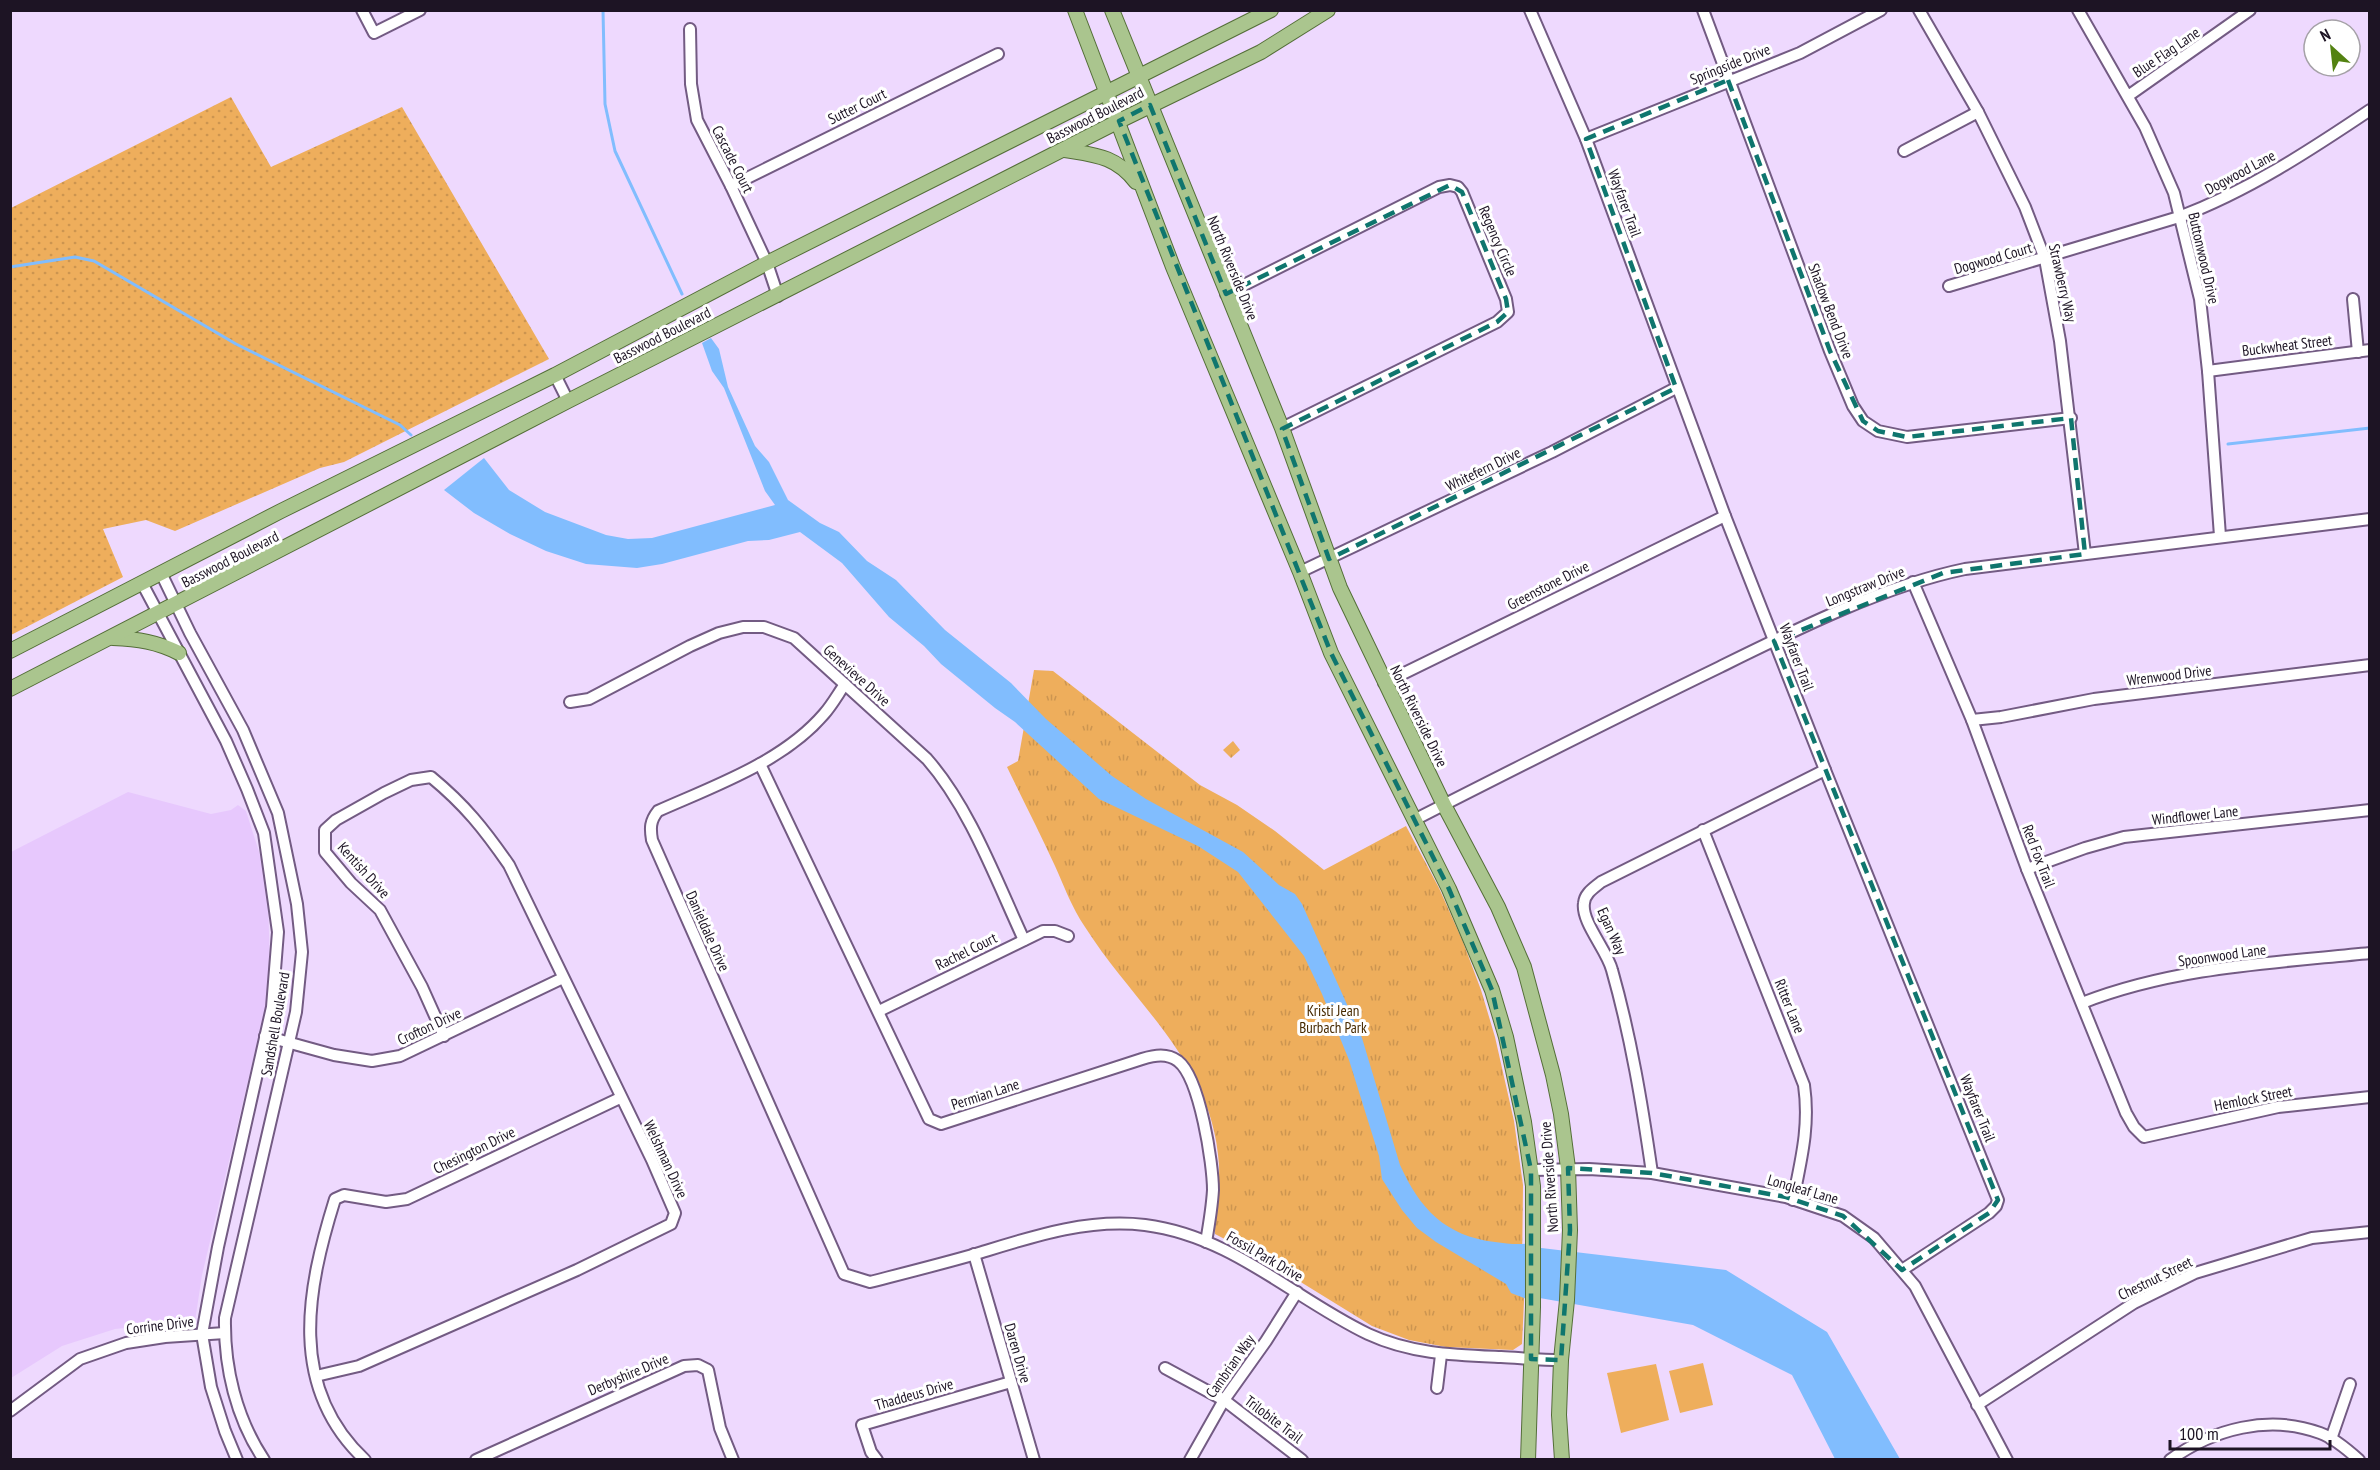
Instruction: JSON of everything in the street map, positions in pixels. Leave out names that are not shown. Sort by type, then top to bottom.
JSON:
[{"type":"main road","name":"North Riverside Drive","points":[[1075,10],[1119,121],[1143,190],[1331,653],[1454,900],[1492,990],[1506,1037],[1532,1170],[1533,1307],[1528,1460]]},
{"type":"main road","name":"North Riverside Drive","points":[[1112,10],[1282,429],[1340,588],[1444,805],[1498,907],[1524,967],[1553,1075],[1568,1168],[1570,1230],[1559,1414],[1562,1460]]},
{"type":"main road","name":"Basswood Boulevard","points":[[10,651],[555,375],[767,263],[1271,10]]},
{"type":"main road","name":"Basswood Boulevard","points":[[10,689],[1150,105],[1261,52],[1328,10]]},
{"type":"main road","points":[[1065,150],[1113,160],[1128,171],[1143,190]]},
{"type":"main road","points":[[111,638],[140,639],[159,644],[178,653]]},
{"type":"street","points":[[362,10],[374,33],[420,10]]},
{"type":"street","name":"Wayfarer Trail","points":[[1530,10],[1586,140],[1725,516],[1998,1200],[1989,1213],[1902,1269]]},
{"type":"street","name":"Shadow Bend Drive","points":[[1703,10],[1830,351],[1853,406],[1863,420],[1878,431],[1907,437],[2071,418]]},
{"type":"street","name":"Springside Drive","points":[[1586,140],[1728,80],[1800,53],[1881,10]]},
{"type":"street","name":"Strawberry Way","points":[[1919,10],[1978,112],[2025,207],[2045,259],[2071,418],[2085,554]]},
{"type":"street","name":"Buttonwood Drive","points":[[2078,10],[2128,96],[2160,157],[2174,193],[2200,298],[2208,371],[2220,536]]},
{"type":"street","name":"Blue Flag Lane","points":[[2128,96],[2250,10]]},
{"type":"street","name":"Cascade Court","points":[[690,29],[690,84],[697,120],[767,263],[778,296]]},
{"type":"street","name":"Sutter Court","points":[[731,186],[998,54]]},
{"type":"street","name":"Dogwood Lane","points":[[2045,259],[2216,203],[2256,183],[2370,110]]},
{"type":"street","points":[[1904,151],[1978,112]]},
{"type":"street","name":"Regency Circle","points":[[1226,294],[1439,187],[1450,185],[1458,187],[1461,192],[1506,298],[1508,312],[1497,322],[1282,429]]},
{"type":"street","name":"Dogwood Court","points":[[1949,286],[2045,259]]},
{"type":"street","points":[[2353,299],[2358,352]]},
{"type":"street","name":"Buckwheat Street","points":[[2208,371],[2370,350]]},
{"type":"street","points":[[555,375],[568,402]]},
{"type":"street","name":"Whitefern Drive","points":[[1300,572],[1552,452],[1676,388]]},
{"type":"street","name":"Greenstone Drive","points":[[1384,683],[1725,516]]},
{"type":"street","name":"Longstraw Drive","points":[[1414,820],[1774,640],[1913,582],[1965,569],[2370,519]]},
{"type":"street","name":"Sandshell Boulevard","points":[[161,573],[178,604],[190,633],[243,730],[278,813],[297,904],[302,952],[296,1011],[234,1271],[225,1318],[228,1367],[238,1407],[264,1460]]},
{"type":"street","name":"Red Fox Trail","points":[[1913,582],[1972,720],[2027,869],[2126,1113],[2134,1127],[2144,1137]]},
{"type":"street","name":"Sandshell Boulevard","points":[[142,583],[226,741],[264,833],[278,932],[272,1007],[218,1247],[202,1334],[211,1387],[237,1460]]},
{"type":"street","name":"Genevieve Drive","points":[[570,702],[589,699],[719,633],[743,627],[764,627],[794,638],[927,759],[944,778],[963,811],[1024,940]]},
{"type":"street","name":"Wrenwood Drive","points":[[1972,720],[2001,717],[2094,699],[2370,665]]},
{"type":"street","name":"Danieldale Drive","points":[[844,1274],[652,840],[650,827],[652,818],[658,811],[760,764],[804,733],[824,714],[845,684]]},
{"type":"street","name":"Permian Lane","points":[[760,764],[930,1119],[936,1124],[941,1124],[1142,1059],[1163,1055],[1179,1061],[1190,1080],[1199,1104],[1209,1151],[1213,1190],[1206,1242]]},
{"type":"street","name":"Egan Way","points":[[1653,1173],[1629,1030],[1611,966],[1586,916],[1584,903],[1588,892],[1601,882],[1825,770]]},
{"type":"street","name":"Welshman Drive","points":[[316,1376],[359,1366],[577,1270],[671,1224],[675,1213],[652,1160],[509,865],[485,830],[459,800],[431,777]]},
{"type":"street","name":"Kentish Drive","points":[[431,777],[411,780],[336,819],[325,830],[325,852],[351,883],[380,909],[422,987],[444,1036]]},
{"type":"street","name":"Windflower Lane","points":[[2027,869],[2124,837],[2370,810]]},
{"type":"street","name":"Ritter Lane","points":[[1703,830],[1804,1085],[1808,1111],[1806,1136],[1793,1200]]},
{"type":"street","name":"Rachel Court","points":[[879,1011],[1024,940],[1050,930],[1068,936]]},
{"type":"street","name":"Spoonwood Lane","points":[[2082,1003],[2128,986],[2209,969],[2370,953]]},
{"type":"street","name":"Crofton Drive","points":[[265,1036],[334,1055],[372,1061],[400,1056],[563,978]]},
{"type":"street","name":"Hemlock Street","points":[[2144,1137],[2278,1107],[2370,1097]]},
{"type":"street","name":"Chesington Drive","points":[[316,1376],[308,1335],[312,1295],[322,1242],[335,1199],[344,1195],[386,1202],[407,1199],[620,1098]]},
{"type":"street","name":"Longleaf Lane","points":[[1532,1170],[1568,1168],[1653,1173],[1713,1182],[1793,1200],[1843,1216],[1874,1238],[1915,1286],[2007,1460]]},
{"type":"street","name":"Fossil Park Drive","points":[[844,1274],[870,1282],[1038,1235],[1105,1224],[1145,1225],[1165,1229],[1232,1252],[1369,1334],[1404,1348],[1441,1355],[1561,1360]]},
{"type":"street","name":"Chestnut Street","points":[[1977,1405],[2134,1303],[2195,1273],[2312,1238],[2370,1232]]},
{"type":"street","name":"Daren Drive","points":[[974,1254],[1034,1460]]},
{"type":"street","name":"Cambrian Way","points":[[1190,1460],[1224,1400],[1297,1292]]},
{"type":"street","name":"Corrine Drive","points":[[10,1411],[80,1359],[126,1343],[225,1333]]},
{"type":"street","points":[[1437,1388],[1441,1355]]},
{"type":"street","name":"Derbyshire Drive","points":[[476,1460],[684,1366],[698,1365],[708,1370],[720,1428],[733,1460]]},
{"type":"street","name":"Trilobite Trail","points":[[1165,1368],[1224,1400],[1302,1460]]},
{"type":"street","points":[[316,1376],[326,1407],[339,1429],[365,1460]]},
{"type":"street","name":"Thaddeus Drive","points":[[877,1460],[871,1452],[862,1425],[1011,1382]]},
{"type":"street","points":[[2331,1439],[2350,1384]]},
{"type":"street","points":[[2170,1460],[2199,1440],[2218,1432],[2264,1425],[2320,1433],[2359,1460]]},
{"type":"highlighted area","points":[[1728,80],[1830,351],[1863,421],[1878,431],[1907,437],[2071,418],[2085,554],[1943,573],[1774,641],[1998,1200],[1989,1213],[1902,1270],[1843,1216],[1786,1197],[1652,1173],[1568,1168],[1570,1230],[1561,1360],[1531,1359],[1531,1170],[1492,990],[1449,889],[1331,653],[1119,121],[1150,105],[1226,294],[1450,185],[1462,192],[1506,299],[1508,312],[1497,322],[1282,429],[1329,559],[1676,388],[1586,139]]},
{"type":"shaded area","points":[[128,792],[211,814],[231,810],[238,805],[246,811],[260,855],[268,896],[270,972],[266,1005],[202,1275],[195,1321],[115,1329],[62,1346],[11,1378],[11,852]]},
{"type":"green space","points":[[231,97],[271,167],[402,107],[549,359],[344,462],[320,468],[175,531],[146,520],[103,529],[123,577],[11,635],[11,208]]},
{"type":"green space","name":"Kristi Jean Burbach Park","points":[[1034,670],[1053,671],[1200,785],[1237,805],[1275,831],[1324,870],[1406,826],[1439,888],[1481,990],[1495,1037],[1514,1121],[1523,1185],[1522,1344],[1513,1350],[1446,1347],[1409,1340],[1372,1326],[1265,1260],[1215,1234],[1219,1165],[1214,1129],[1203,1096],[1169,1038],[1080,920],[1007,767],[1018,761]]},
{"type":"green space","points":[[1233,741],[1240,750],[1231,758],[1223,750]]},
{"type":"green space","points":[[1703,1363],[1713,1405],[1680,1413],[1669,1371]]},
{"type":"green space","points":[[1656,1364],[1669,1420],[1621,1433],[1607,1373]]},
{"type":"water","points":[[711,338],[719,349],[728,387],[755,446],[769,462],[788,500],[820,523],[839,532],[867,561],[896,580],[945,630],[1011,683],[1046,719],[1112,776],[1146,799],[1243,852],[1279,885],[1295,894],[1302,904],[1362,1038],[1400,1165],[1416,1195],[1436,1218],[1448,1227],[1477,1239],[1514,1244],[1532,1243],[1533,1247],[1726,1270],[1827,1332],[1900,1459],[1835,1459],[1792,1375],[1693,1325],[1534,1297],[1534,1302],[1511,1293],[1506,1284],[1417,1228],[1382,1179],[1379,1156],[1349,1060],[1304,956],[1238,872],[1198,846],[1099,799],[1015,722],[941,664],[924,646],[889,617],[842,563],[800,532],[769,540],[748,541],[662,564],[637,568],[586,564],[546,551],[510,534],[474,513],[444,490],[484,458],[509,490],[545,512],[606,535],[628,539],[652,538],[775,505],[765,491],[724,388],[712,371],[702,343]]},
{"type":"waterway","points":[[603,10],[605,104],[615,151],[682,294]]},
{"type":"waterway","points":[[10,267],[75,257],[94,261],[236,344],[400,425],[411,435]]},
{"type":"waterway","points":[[2228,444],[2370,428]]}]
